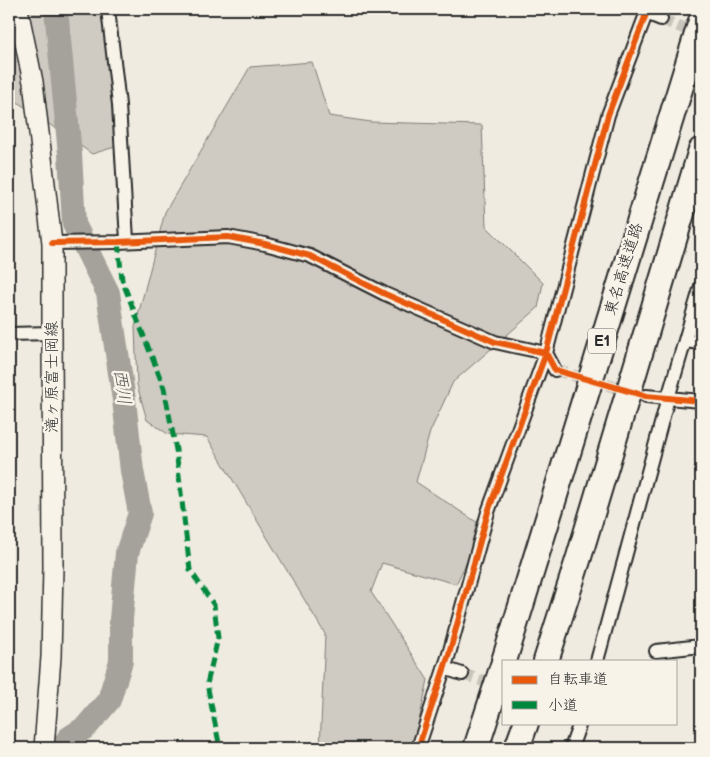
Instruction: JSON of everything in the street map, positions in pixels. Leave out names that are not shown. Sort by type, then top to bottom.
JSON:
[{"type":"highway","name":"東名高速道路","points":[[504,660],[701,21]]},
{"type":"highway","name":"E1","points":[[546,660],[701,150]]},
{"type":"highway","name":"東名高速道路","points":[[476,748],[502,667]]},
{"type":"highway","points":[[517,748],[526,724]]},
{"type":"main road","name":"滝ヶ原富士岡線","points":[[18,9],[33,82],[61,243],[52,333],[53,567],[51,657],[44,748]]},
{"type":"street","points":[[108,9],[119,105],[123,241]]},
{"type":"street","points":[[418,748],[444,668],[488,512],[546,353],[608,115],[647,11],[661,18]]},
{"type":"street","points":[[61,243],[228,237],[265,244],[310,256],[385,294],[495,342],[546,353],[555,370]]},
{"type":"street","points":[[597,660],[668,398],[701,286]]},
{"type":"street","points":[[9,334],[52,333]]},
{"type":"street","points":[[685,341],[701,344]]},
{"type":"street","points":[[646,396],[701,400]]},
{"type":"street","points":[[656,651],[701,646]]},
{"type":"street","points":[[444,668],[462,674]]},
{"type":"street","points":[[571,748],[580,724]]},
{"type":"shaded area","points":[[9,9],[109,9],[128,143],[92,154],[9,97]]},
{"type":"shaded area","points":[[312,62],[329,116],[371,122],[482,125],[486,226],[543,283],[538,308],[453,382],[430,432],[416,482],[484,527],[456,584],[382,563],[371,592],[428,680],[413,748],[320,748],[325,634],[207,437],[168,434],[147,420],[137,385],[135,327],[165,212],[250,67]]},
{"type":"waterway","name":"西川","points":[[56,9],[70,154],[74,224],[108,293],[124,400],[132,471],[140,513],[127,553],[121,619],[121,661],[109,700],[86,727],[69,738],[62,748]]},
{"type":"tunnel","points":[[661,19],[701,35]]},
{"type":"tunnel","points":[[555,370],[632,392]]},
{"type":"tunnel","points":[[462,674],[500,686]]},
{"type":"marked path","points":[[118,242],[122,280],[164,388],[176,450],[190,570],[214,605],[218,638],[207,684],[220,748]]},
{"type":"cycle path","points":[[418,748],[449,654],[488,512],[546,353],[608,115],[648,9]]},
{"type":"cycle path","points":[[52,243],[228,237],[265,244],[310,256],[385,294],[495,342],[546,353],[555,370],[646,396],[701,401]]}]
